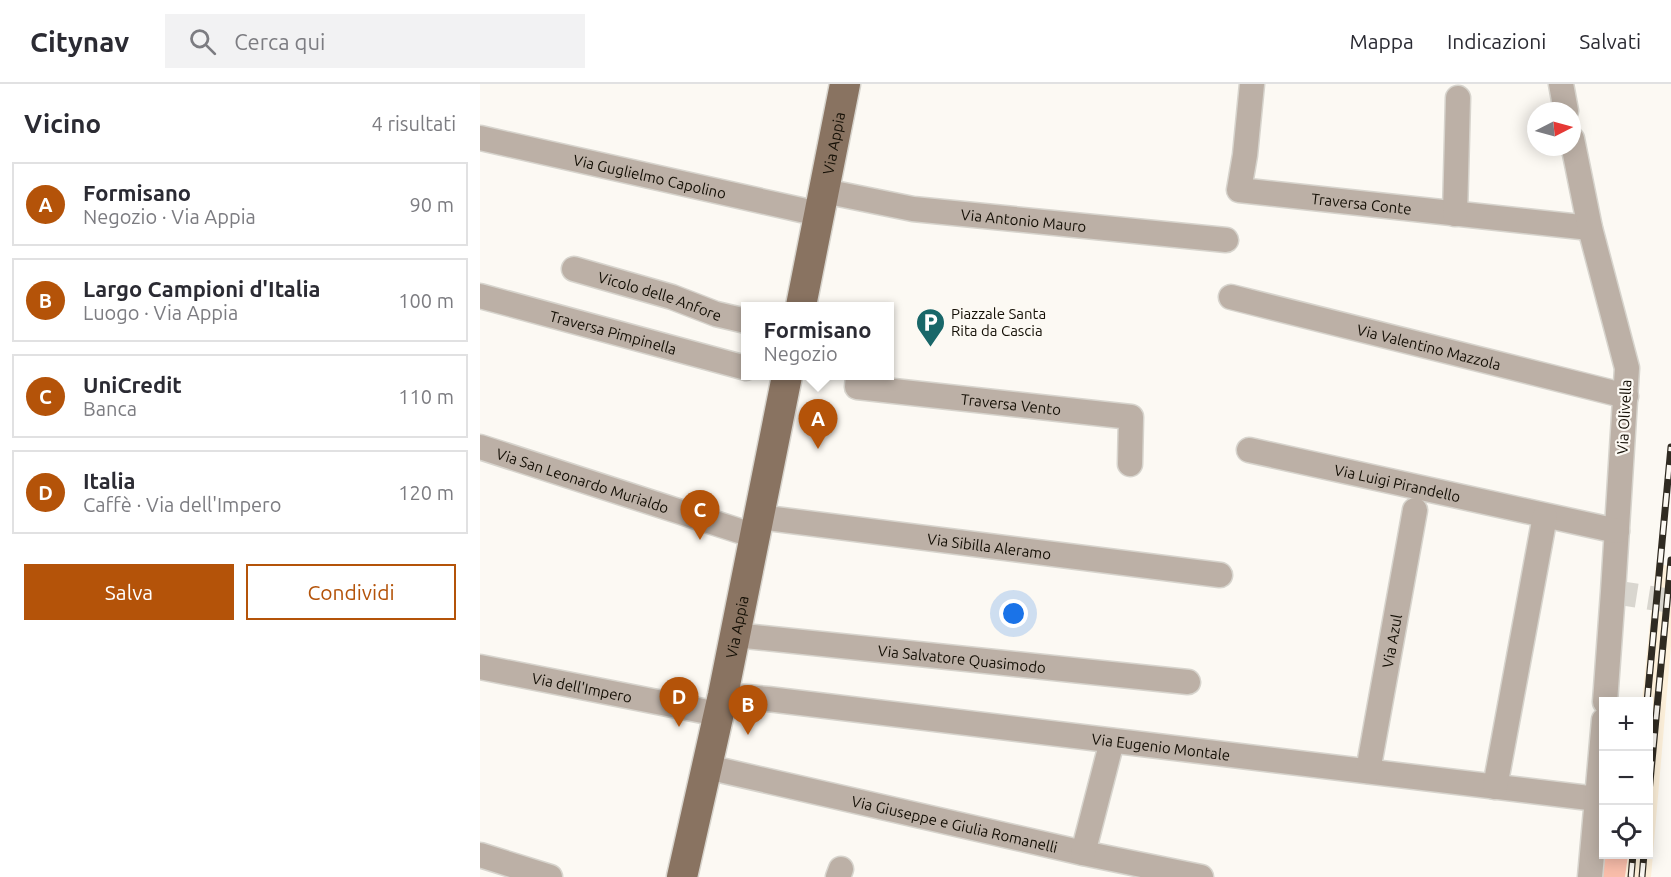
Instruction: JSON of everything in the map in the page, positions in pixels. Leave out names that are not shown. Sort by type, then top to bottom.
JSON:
[{"type":"main road","name":"Via Appia","points":[[802,302],[845,84]]},
{"type":"main road","name":"Via Appia","points":[[682,877],[721,704],[757,527],[782,380]]},
{"type":"street","name":"Traversa Conte","points":[[1252,84],[1239,190],[1590,228]]},
{"type":"street","points":[[1561,84],[1564,102]]},
{"type":"street","points":[[1455,214],[1458,98]]},
{"type":"street","name":"Via Guglielmo Capolino","points":[[480,138],[821,202]]},
{"type":"street","name":"Via Olivella","points":[[1575,156],[1590,228],[1627,368],[1605,697]]},
{"type":"street","name":"Via Antonio Mauro","points":[[821,202],[1226,240]]},
{"type":"street","name":"Vicolo delle Anfore","points":[[574,268],[672,297],[716,314],[741,320]]},
{"type":"street","name":"Traversa Pimpinella","points":[[480,296],[741,367]]},
{"type":"street","name":"Via Valentino Mazzola","points":[[1231,297],[1626,396]]},
{"type":"street","name":"Traversa Vento","points":[[858,380],[857,387],[1131,417],[1130,464]]},
{"type":"street","name":"Via San Leonardo Murialdo","points":[[480,447],[757,527]]},
{"type":"street","name":"Via Luigi Pirandello","points":[[1248,450],[1617,531]]},
{"type":"street","name":"Via Azul","points":[[1368,771],[1415,510]]},
{"type":"street","points":[[1496,787],[1545,516]]},
{"type":"street","name":"Via Sibilla Aleramo","points":[[757,527],[1220,575]]},
{"type":"street","name":"Via Salvatore Quasimodo","points":[[735,635],[1188,682]]},
{"type":"street","name":"Via dell'Impero","points":[[480,667],[721,704]]},
{"type":"street","name":"Via Eugenio Montale","points":[[721,704],[768,699],[1597,799]]},
{"type":"street","points":[[1083,853],[1112,741]]},
{"type":"street","points":[[1590,877],[1601,751]]},
{"type":"street","name":"Via Giuseppe e Giulia Romanelli","points":[[707,767],[1083,853],[1202,877]]},
{"type":"street","points":[[480,855],[550,877]]},
{"type":"shaded area","points":[[1656,564],[1671,566],[1671,646],[1653,854],[1653,697],[1642,697]]},
{"type":"shaded area","points":[[1604,859],[1627,859],[1625,877],[1602,877]]},
{"type":"shaded area","points":[[1627,859],[1653,859],[1651,877],[1625,877]]},
{"type":"tunnel","points":[[1613,592],[1671,601]]},
{"type":"railway","points":[[1647,697],[1671,447]]},
{"type":"railway","points":[[1653,751],[1671,560]]},
{"type":"railway","points":[[1631,877],[1633,859]]},
{"type":"railway","points":[[1642,877],[1644,859]]},
{"type":"place","name":"Piazzale Santa Rita da Cascia","points":[[930,348]]},
{"type":"place","name":"Formisano","points":[[818,449]]},
{"type":"place","name":"UniCredit","points":[[700,540]]},
{"type":"place","name":"Italia","points":[[679,727]]},
{"type":"place","name":"Largo Campioni d'Italia","points":[[748,735]]}]
